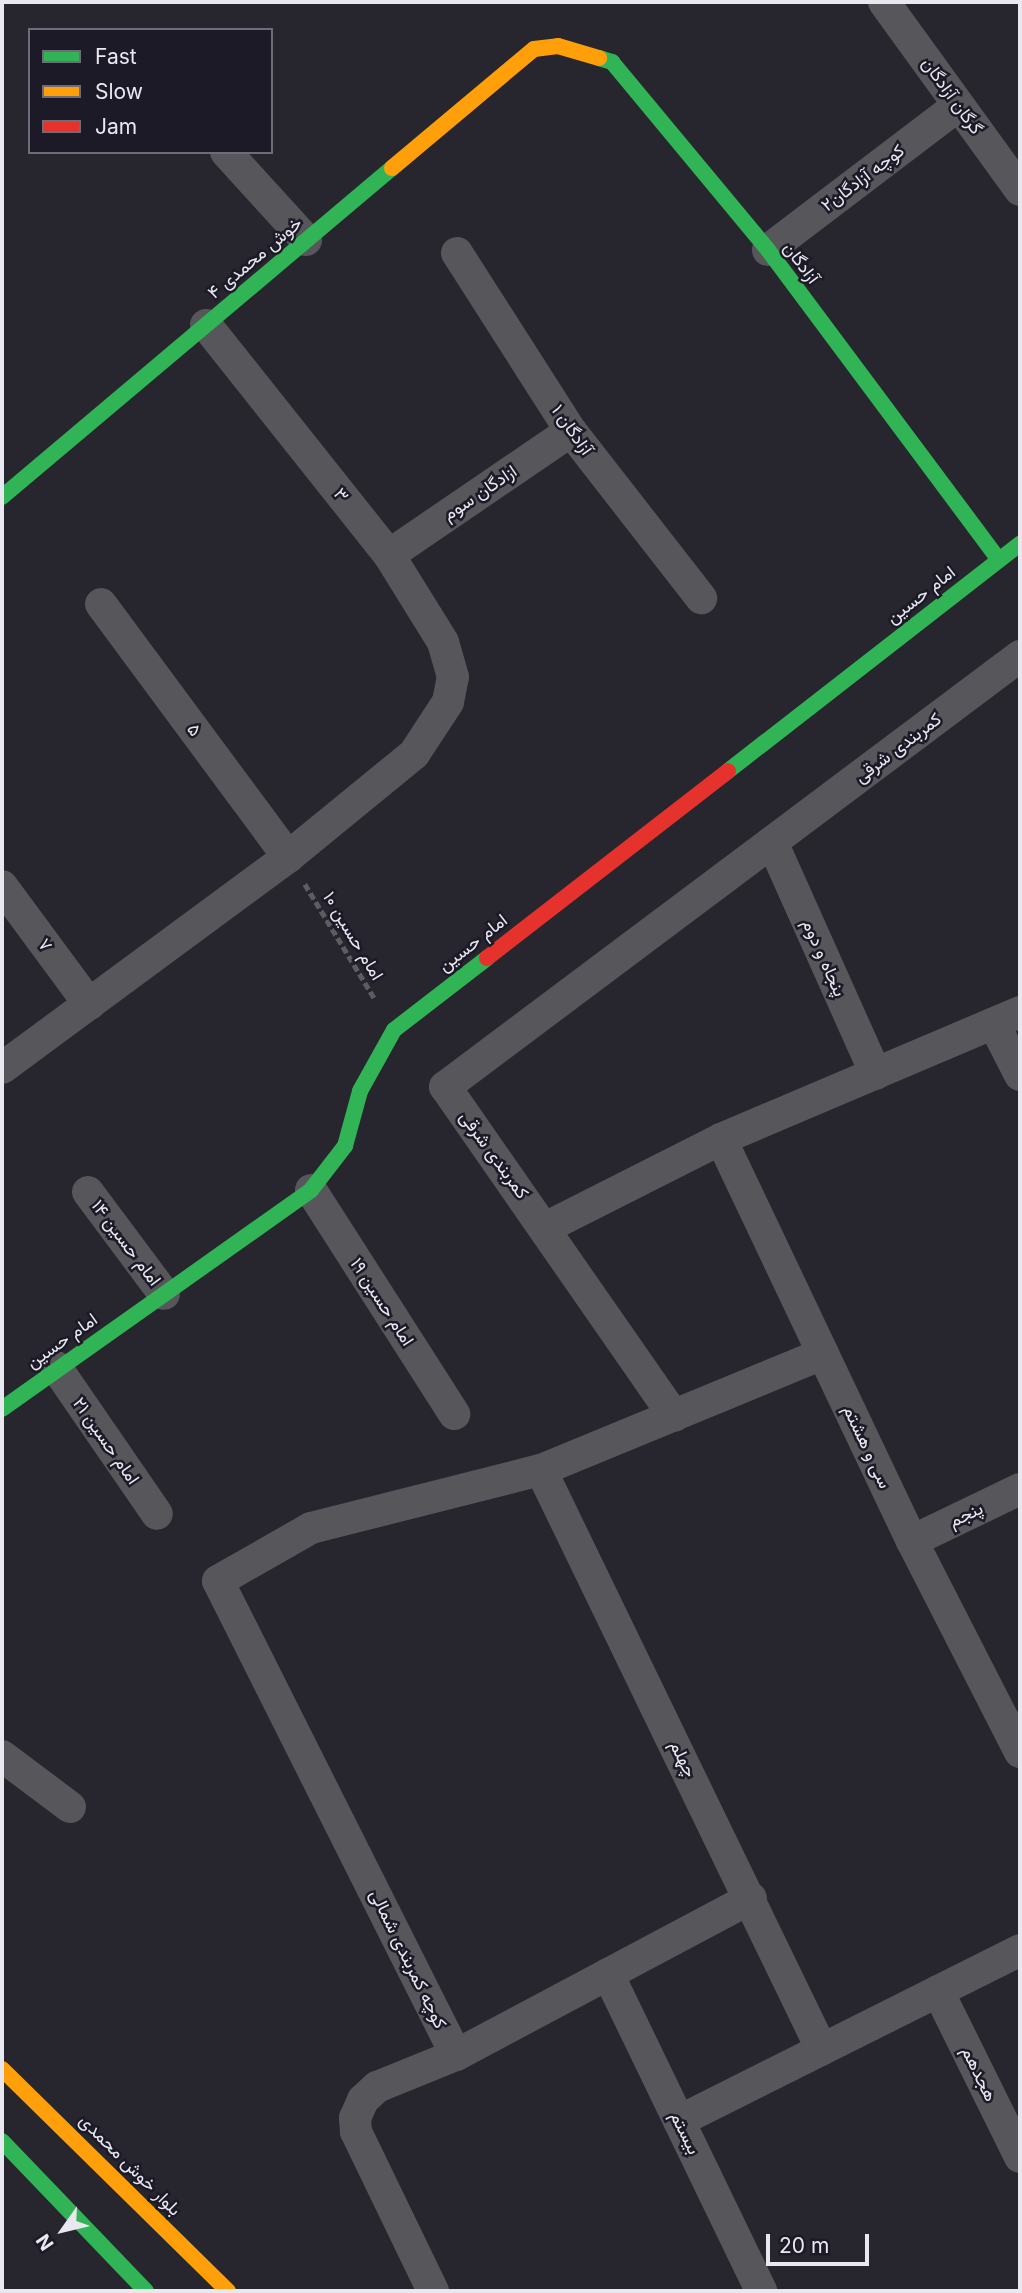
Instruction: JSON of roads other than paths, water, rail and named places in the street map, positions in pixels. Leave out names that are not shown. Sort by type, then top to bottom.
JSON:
[{"type":"street","name":"گرگان آزادگان","points":[[884,2],[1020,190]]},
{"type":"street","name":"آزادگان","points":[[534,49],[558,46],[612,62],[768,250],[998,559]]},
{"type":"street","name":"خوش محمدی ۴","points":[[2,497],[534,49]]},
{"type":"street","name":"کوچه آزادگان۲","points":[[768,250],[958,106]]},
{"type":"street","points":[[228,154],[306,240]]},
{"type":"street","name":"آزادگان ۱","points":[[457,253],[570,431],[701,598]]},
{"type":"street","name":"۳","points":[[205,325],[389,555],[443,642],[453,677],[439,722],[414,754],[288,856]]},
{"type":"street","name":"ازادگان سوم","points":[[389,555],[570,431]]},
{"type":"street","name":"امام حسین","points":[[2,1409],[56,1367],[311,1190],[345,1146],[360,1091],[394,1030],[1020,544]]},
{"type":"street","name":"۵","points":[[101,604],[288,856]]},
{"type":"street","name":"کمربندی شرقی","points":[[674,1416],[547,1227],[445,1087],[772,842],[1017,669]]},
{"type":"street","name":"پنجاه و دوم","points":[[772,842],[876,1074]]},
{"type":"street","points":[[2,1068],[288,856]]},
{"type":"street","name":"۷","points":[[2,886],[89,1004]]},
{"type":"street","points":[[547,1227],[722,1139],[1007,1018],[1020,1075]]},
{"type":"street","name":"سی و هشتم","points":[[722,1139],[912,1541],[1020,1752]]},
{"type":"street","name":"امام حسین ۱۹","points":[[311,1190],[454,1414]]},
{"type":"street","name":"امام حسین ۱۴","points":[[88,1192],[164,1294]]},
{"type":"street","points":[[541,1470],[823,1354]]},
{"type":"street","name":"امام حسین ۲۱","points":[[56,1367],[157,1514]]},
{"type":"street","name":"کوچه کمربندی شمالی","points":[[456,2055],[218,1581],[312,1528],[541,1470]]},
{"type":"street","name":"چهلم","points":[[541,1470],[751,1898],[822,2050]]},
{"type":"street","name":"پنجم","points":[[912,1541],[1020,1489]]},
{"type":"street","points":[[2,1756],[70,1807]]},
{"type":"street","points":[[433,2291],[356,2132],[355,2118],[377,2087],[456,2055],[751,1898]]},
{"type":"street","points":[[679,2121],[1020,1950]]},
{"type":"street","name":"بیستم","points":[[608,1974],[761,2291]]},
{"type":"street","name":"هجدهم","points":[[938,1992],[1020,2157]]},
{"type":"street","name":"بلوار خوش محمدی","points":[[2,2069],[211,2284],[228,2291]]},
{"type":"street","points":[[2,2141],[146,2291]]}]
